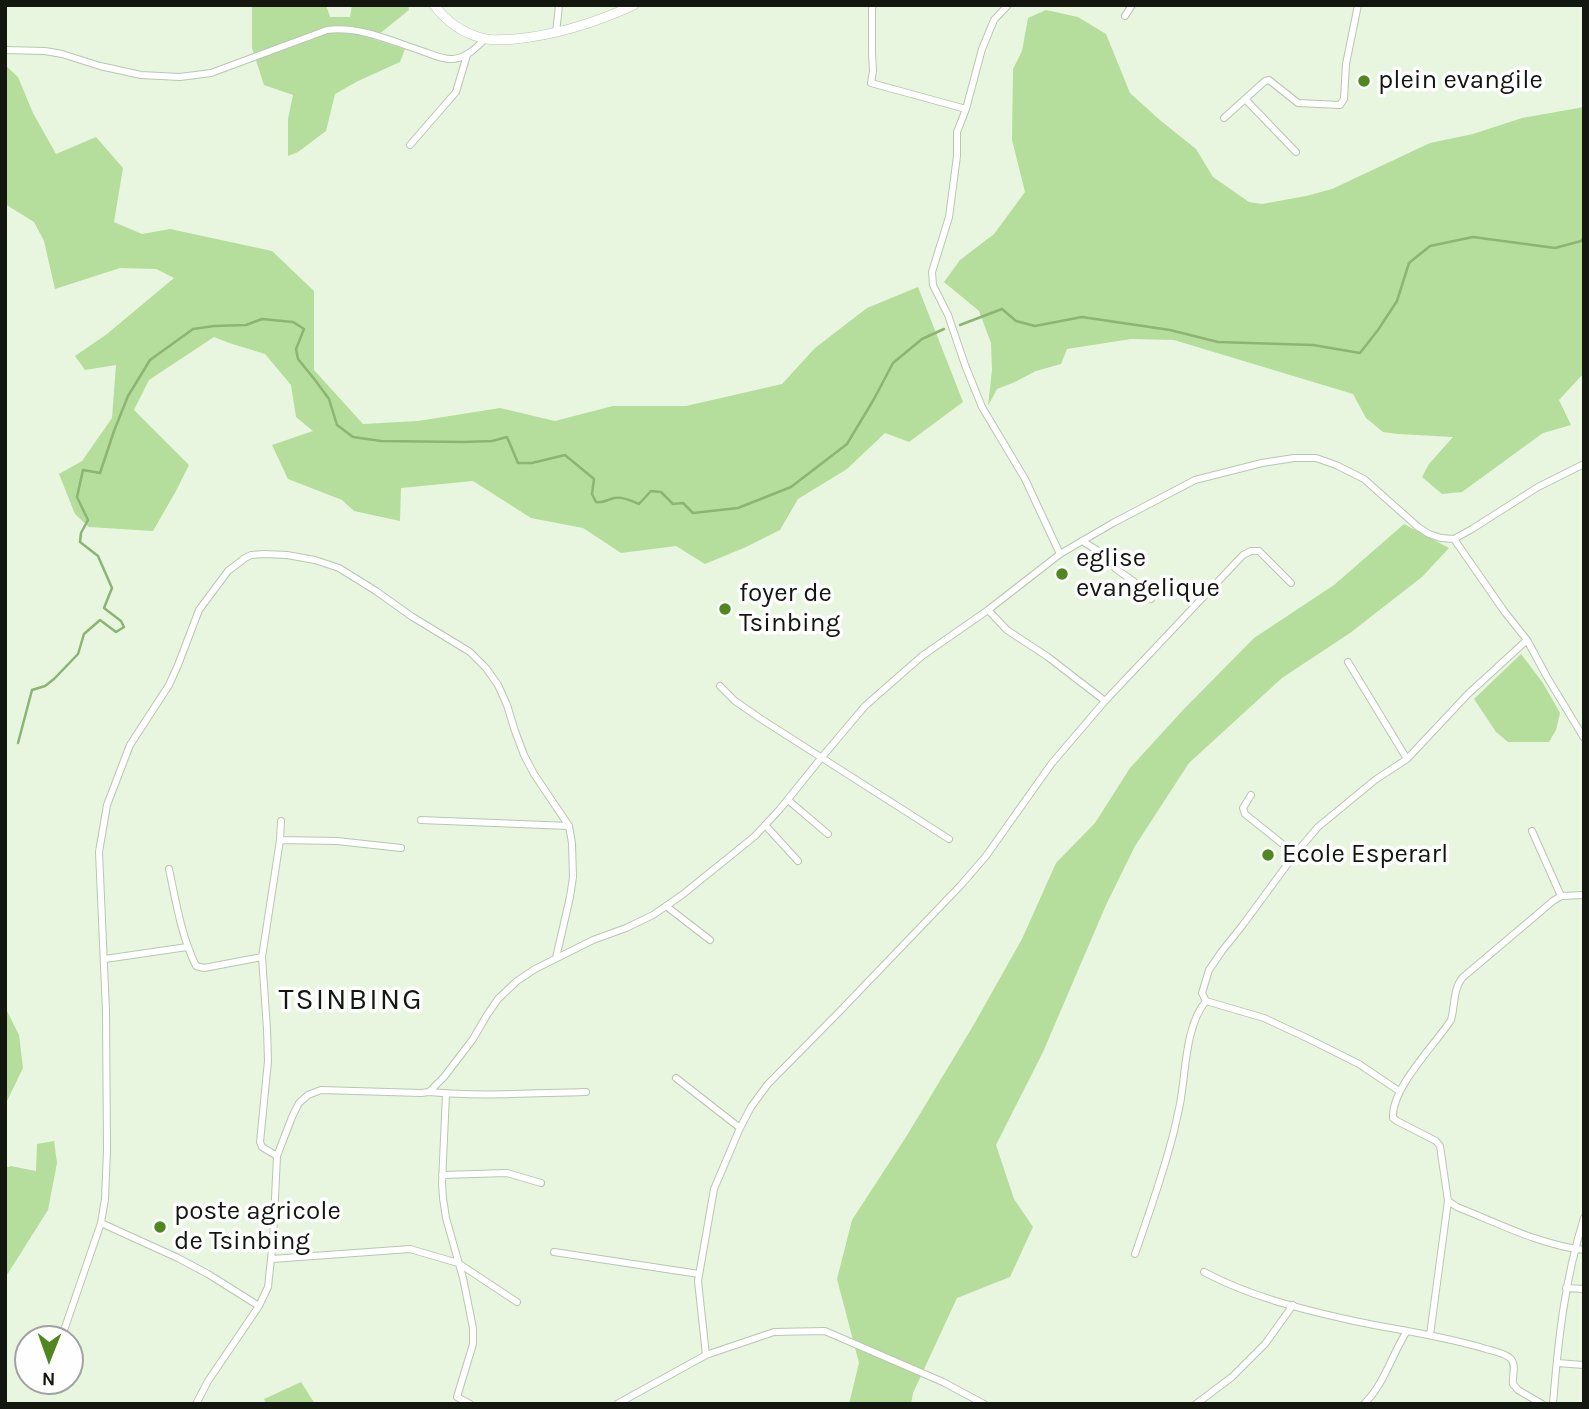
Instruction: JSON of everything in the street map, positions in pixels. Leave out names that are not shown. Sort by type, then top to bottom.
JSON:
[{"type":"main road","points":[[434,5],[448,21],[485,39],[555,33],[581,27],[634,5]]},
{"type":"street","points":[[555,33],[559,5]]},
{"type":"street","points":[[873,5],[871,83],[965,109]]},
{"type":"street","points":[[1009,5],[994,20],[982,49],[957,132],[957,156],[949,217],[932,272],[933,285],[948,314],[982,407],[1025,479],[1060,554]]},
{"type":"street","points":[[1125,16],[1132,5]]},
{"type":"street","points":[[1224,118],[1269,80],[1298,103],[1340,105],[1344,99],[1346,64],[1358,5]]},
{"type":"street","points":[[5,50],[45,51],[141,75],[180,77],[211,72],[305,37],[342,28],[455,59],[467,55],[485,39]]},
{"type":"street","points":[[410,145],[456,92],[467,55]]},
{"type":"street","points":[[1245,99],[1296,152]]},
{"type":"street","points":[[429,1092],[473,1039],[498,999],[517,981],[534,969],[593,940],[653,915],[714,870],[765,825],[865,706],[922,656],[988,610],[1060,554],[1082,541],[1195,480],[1252,465],[1294,458],[1316,458],[1364,479],[1418,527],[1441,538],[1454,539],[1538,486],[1584,464]]},
{"type":"street","points":[[1454,539],[1527,640],[1584,738]]},
{"type":"street","points":[[1082,541],[1105,555],[1116,569],[1140,586],[1151,599]]},
{"type":"street","points":[[706,1355],[698,1281],[714,1189],[740,1128],[768,1084],[961,885],[986,856],[1052,764],[1105,701],[1243,555],[1259,551],[1291,583]]},
{"type":"street","points":[[66,1325],[101,1223],[105,1199],[105,959],[99,852],[107,805],[130,745],[169,685],[199,610],[228,571],[251,555],[264,554],[315,560],[339,568],[470,652],[486,668],[507,705],[524,755],[569,826],[573,877],[556,958]]},
{"type":"street","points":[[988,610],[1007,630],[1048,657],[1105,701]]},
{"type":"street","points":[[1399,1091],[1359,1064],[1309,1039],[1264,1018],[1206,1001],[1202,993],[1209,970],[1318,827],[1375,780],[1407,759],[1468,694],[1527,640]]},
{"type":"street","points":[[1348,662],[1407,759]]},
{"type":"street","points":[[720,686],[735,701],[948,839]]},
{"type":"street","points":[[1251,795],[1243,808],[1245,814],[1295,854]]},
{"type":"street","points":[[788,800],[828,834]]},
{"type":"street","points":[[421,820],[569,826]]},
{"type":"street","points":[[277,1156],[262,1147],[260,1142],[268,1061],[262,957],[281,821]]},
{"type":"street","points":[[765,825],[798,860]]},
{"type":"street","points":[[1532,831],[1561,896]]},
{"type":"street","points":[[280,840],[337,841],[401,848]]},
{"type":"street","points":[[169,869],[187,947],[196,966],[200,968],[262,957]]},
{"type":"street","points":[[1430,1335],[1448,1201],[1440,1146],[1436,1141],[1393,1118],[1399,1091],[1451,1020],[1456,990],[1462,978],[1561,896],[1584,895]]},
{"type":"street","points":[[666,906],[710,940]]},
{"type":"street","points":[[105,959],[187,947]]},
{"type":"street","points":[[1135,1254],[1170,1148],[1180,1106],[1191,1035],[1200,1009],[1206,1001]]},
{"type":"street","points":[[676,1078],[740,1128]]},
{"type":"street","points":[[196,1404],[268,1287],[277,1156],[299,1103],[308,1095],[321,1090],[489,1095],[586,1093]]},
{"type":"street","points":[[446,1094],[442,1175],[446,1218],[473,1328],[473,1344],[457,1397],[452,1404]]},
{"type":"street","points":[[442,1175],[507,1173],[541,1183]]},
{"type":"street","points":[[1448,1201],[1519,1232],[1584,1250]]},
{"type":"street","points":[[1553,1404],[1566,1288],[1584,1218]]},
{"type":"street","points":[[101,1223],[188,1263],[258,1306]]},
{"type":"street","points":[[272,1259],[410,1249],[458,1263],[517,1303]]},
{"type":"street","points":[[554,1252],[699,1274]]},
{"type":"street","points":[[1203,1272],[1226,1284],[1293,1305],[1350,1320],[1459,1340],[1510,1358],[1514,1363],[1513,1384],[1518,1390],[1542,1404]]},
{"type":"street","points":[[1566,1288],[1584,1289]]},
{"type":"street","points":[[1196,1404],[1232,1377],[1265,1344],[1293,1305]]},
{"type":"street","points":[[617,1404],[706,1355],[774,1332],[825,1331],[943,1382],[984,1404]]},
{"type":"street","points":[[1364,1404],[1381,1384],[1407,1331]]},
{"type":"street","points":[[1557,1363],[1584,1365]]},
{"type":"street","points":[[457,1397],[470,1404]]},
{"type":"green space","points":[[252,5],[326,5],[330,17],[350,17],[352,5],[408,5],[409,10],[373,39],[405,49],[400,62],[335,94],[326,131],[298,152],[288,156],[288,119],[293,95],[264,85],[252,48]]},
{"type":"green space","points":[[1046,10],[1078,17],[1106,34],[1130,93],[1196,149],[1213,177],[1249,202],[1262,204],[1332,189],[1430,143],[1473,134],[1522,118],[1584,107],[1584,373],[1559,400],[1571,425],[1543,433],[1462,492],[1442,494],[1422,477],[1429,464],[1453,437],[1383,432],[1366,418],[1353,394],[1174,340],[1131,339],[1067,349],[1061,364],[1036,371],[997,389],[988,406],[992,370],[991,343],[979,311],[944,282],[960,260],[994,234],[1025,192],[1012,140],[1013,69],[1022,51],[1028,18]]},
{"type":"green space","points":[[5,65],[18,77],[33,113],[56,154],[96,137],[123,168],[114,222],[142,234],[170,229],[272,251],[314,291],[314,370],[363,424],[418,421],[500,408],[555,421],[613,406],[686,406],[782,384],[815,348],[867,308],[918,287],[963,402],[909,442],[885,433],[847,469],[798,499],[780,530],[705,564],[676,546],[621,553],[583,528],[531,518],[473,481],[401,488],[400,521],[354,511],[342,500],[288,479],[272,445],[313,431],[296,417],[291,385],[265,354],[214,337],[149,380],[134,410],[189,465],[153,531],[89,527],[75,514],[59,474],[82,461],[112,418],[116,365],[85,370],[75,356],[107,334],[174,278],[156,269],[120,268],[55,289],[44,241],[34,222],[5,204]]},
{"type":"green space","points":[[1404,524],[1449,548],[1422,577],[1350,633],[1282,678],[1189,763],[1135,846],[1106,905],[1043,1052],[996,1145],[1014,1199],[1033,1227],[1010,1277],[957,1298],[913,1393],[911,1404],[849,1404],[859,1363],[837,1279],[852,1220],[973,1026],[1022,939],[1056,863],[1095,823],[1130,768],[1254,638],[1334,585]]},
{"type":"green space","points":[[1521,654],[1543,683],[1560,713],[1556,730],[1549,742],[1508,742],[1496,732],[1474,699]]},
{"type":"green space","points":[[5,1007],[19,1035],[23,1068],[5,1105]]},
{"type":"green space","points":[[54,1141],[57,1163],[48,1210],[5,1278],[5,1168],[11,1166],[36,1171],[37,1144]]},
{"type":"green space","points":[[301,1382],[315,1404],[266,1404],[264,1399]]},
{"type":"waterway","points":[[960,325],[1002,309],[1016,321],[1035,326],[1082,317],[1170,330],[1218,342],[1313,345],[1360,353],[1397,301],[1409,263],[1430,246],[1473,237],[1555,248],[1584,238]]},
{"type":"waterway","points":[[18,743],[32,690],[45,686],[54,679],[78,654],[84,634],[100,620],[116,632],[124,627],[121,621],[104,608],[112,588],[98,556],[80,542],[81,533],[88,520],[77,497],[83,470],[100,473],[128,396],[150,360],[193,329],[246,325],[262,319],[293,322],[304,329],[296,349],[298,359],[329,399],[337,425],[353,437],[381,441],[464,442],[492,441],[507,437],[518,463],[532,463],[565,455],[594,479],[592,494],[596,502],[620,498],[639,504],[651,491],[661,492],[673,504],[683,503],[693,513],[738,508],[791,487],[847,444],[893,363],[922,339],[944,329]]},
{"type":"place","name":"plein evangile","points":[[1364,81]]},
{"type":"place","name":"eglise evangelique","points":[[1062,574]]},
{"type":"place","name":"foyer de Tsinbing","points":[[725,609]]},
{"type":"place","name":"Ecole Esperarl","points":[[1268,855]]},
{"type":"place","name":"poste agricole de Tsinbing","points":[[160,1227]]},
{"type":"district","name":"TSINBING","points":[[351,1000]]}]
